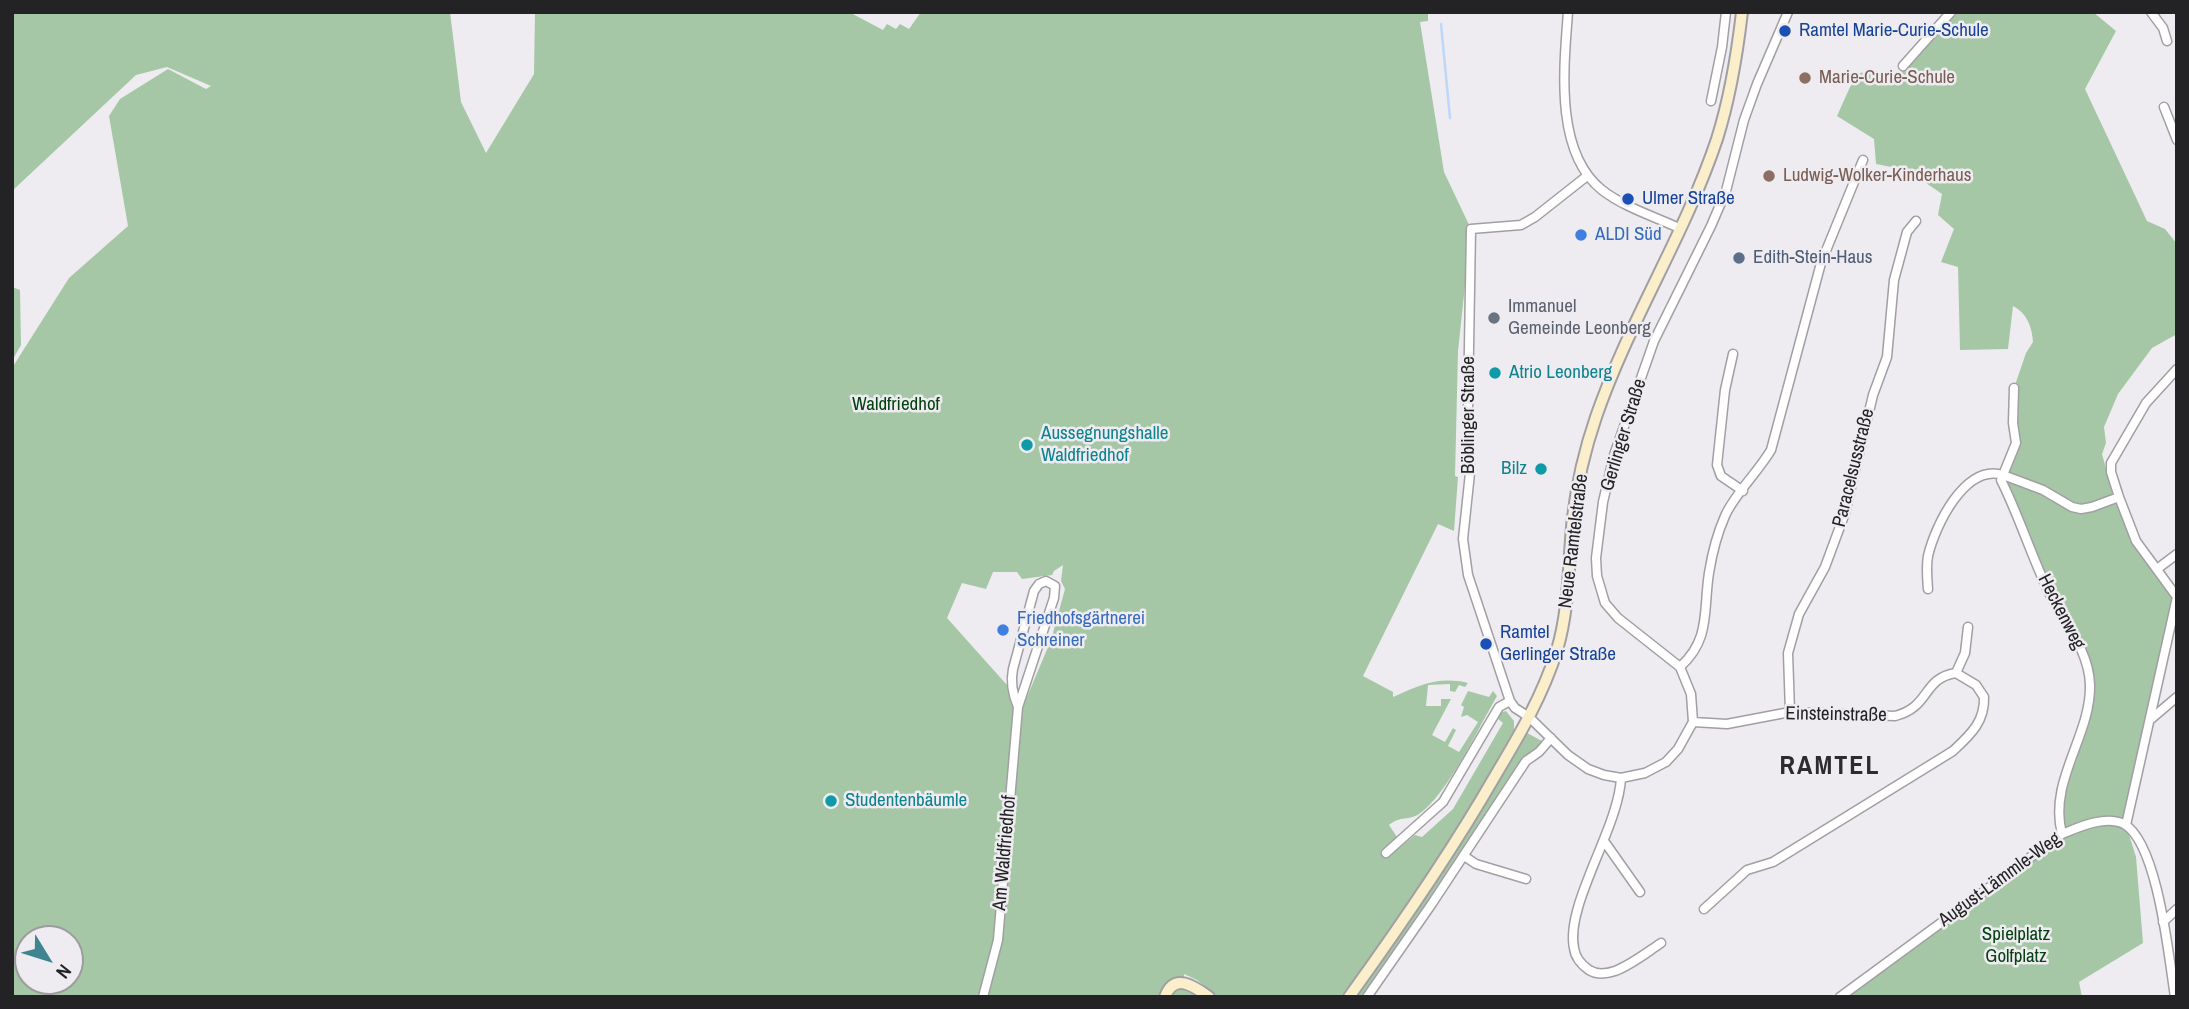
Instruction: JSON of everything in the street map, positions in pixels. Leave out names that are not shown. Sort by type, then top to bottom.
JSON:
[{"type":"main road","name":"Neue Ramtelstraße","points":[[1349,997],[1433,877],[1529,717],[1550,670],[1563,629],[1570,582],[1577,489],[1596,418],[1611,376],[1708,162],[1726,110],[1742,12]]},
{"type":"main road","points":[[1165,997],[1171,986],[1183,982],[1209,997]]},
{"type":"street","points":[[1568,12],[1565,112],[1574,149],[1587,176],[1603,191],[1624,204],[1679,228]]},
{"type":"street","points":[[1711,101],[1726,12]]},
{"type":"street","name":"Gerlinger Straße","points":[[1680,667],[1618,618],[1605,603],[1597,576],[1596,558],[1603,502],[1614,455],[1654,341],[1712,226],[1726,191],[1744,120],[1788,12]]},
{"type":"street","points":[[1903,66],[1951,12]]},
{"type":"street","points":[[2151,12],[2163,29],[2167,41]]},
{"type":"street","points":[[2164,107],[2177,140]]},
{"type":"street","points":[[1386,853],[1443,802],[1499,707],[1510,701],[1568,755],[1588,769],[1604,775],[1621,778],[1645,773],[1666,762],[1678,749],[1693,722],[1691,694],[1680,667],[1694,654],[1704,628],[1709,572],[1720,530],[1726,513],[1771,450],[1821,263],[1863,160]]},
{"type":"street","name":"Böblinger Straße","points":[[1510,701],[1468,575],[1463,538],[1470,473],[1468,406],[1471,229],[1521,225],[1587,176]]},
{"type":"street","name":"Paracelsusstraße","points":[[1790,712],[1788,653],[1799,614],[1825,567],[1845,513],[1863,430],[1887,356],[1894,280],[1907,232],[1916,221]]},
{"type":"street","points":[[1733,354],[1725,390],[1717,465],[1721,476],[1743,491]]},
{"type":"street","points":[[2175,997],[2163,922],[2149,861],[2141,844],[2126,825],[2177,597],[2136,541],[2119,497],[2111,463],[2146,403],[2177,369]]},
{"type":"street","points":[[2003,475],[2016,443],[2013,423],[2014,388]]},
{"type":"street","points":[[1928,589],[1926,572],[1932,540],[1958,493],[1969,481],[1994,472],[2043,490],[2072,507],[2081,509],[2119,497]]},
{"type":"street","name":"Heckenweg","points":[[2003,475],[2001,480],[2045,586],[2088,665],[2089,706],[2065,772],[2058,822],[2062,834]]},
{"type":"street","points":[[2157,569],[2177,554]]},
{"type":"street","name":"Am Waldfriedhof","points":[[983,997],[998,940],[1018,707],[1054,598],[1055,586],[1046,581],[1039,584],[1034,591],[1011,677],[1013,696],[1018,707]]},
{"type":"street","points":[[1704,909],[1747,870],[1773,862],[1907,781],[1953,751],[1972,733],[1981,719],[1984,697],[1970,680],[1956,673],[1963,660],[1968,627]]},
{"type":"street","name":"Einsteinstraße","points":[[1693,722],[1727,724],[1790,712],[1895,716],[1909,713],[1937,679],[1956,673]]},
{"type":"street","points":[[2151,719],[2177,697]]},
{"type":"street","points":[[1367,997],[1526,761],[1539,752],[1550,738]]},
{"type":"street","points":[[1621,778],[1621,789],[1604,841],[1578,909],[1573,948],[1586,968],[1595,973],[1608,973],[1628,965],[1661,943]]},
{"type":"street","name":"August-Lämmle-Weg","points":[[1840,997],[2062,834],[2109,821],[2126,825]]},
{"type":"street","points":[[1604,841],[1640,892]]},
{"type":"street","points":[[1464,856],[1476,864],[1527,879]]},
{"type":"street","points":[[2163,922],[2177,909]]},
{"type":"green space","name":"Waldfriedhof","points":[[12,12],[450,12],[461,102],[486,153],[534,74],[535,12],[849,12],[883,30],[887,24],[896,29],[900,24],[909,29],[921,12],[1428,12],[1428,21],[1420,22],[1444,172],[1471,229],[1458,351],[1455,476],[1458,477],[1454,531],[1438,524],[1363,676],[1393,692],[1393,697],[1421,685],[1439,681],[1468,683],[1465,687],[1459,685],[1455,692],[1450,691],[1450,684],[1428,685],[1426,706],[1441,706],[1441,699],[1451,699],[1432,735],[1445,742],[1453,728],[1456,730],[1448,746],[1459,752],[1478,722],[1467,715],[1461,717],[1464,707],[1461,705],[1468,691],[1489,697],[1493,691],[1497,696],[1462,760],[1430,805],[1419,814],[1389,825],[1397,837],[1383,851],[1388,857],[1415,835],[1422,837],[1453,809],[1503,723],[1497,718],[1502,712],[1506,711],[1514,721],[1514,731],[1433,866],[1343,997],[1218,997],[1197,980],[1184,974],[1184,990],[1199,997],[12,997],[12,368],[69,278],[128,226],[109,116],[120,99],[168,69],[206,89],[211,86],[167,67],[136,75],[12,191]],"holes":[[[1063,565],[1061,581],[1065,589],[1051,640],[1024,704],[947,618],[962,583],[986,589],[993,572],[1017,572],[1022,579],[1052,575]]]},
{"type":"green space","name":"Spielplatz Golfplatz","points":[[1957,12],[2093,12],[2116,31],[2085,89],[2147,221],[2165,229],[2177,244],[2177,334],[2152,348],[2118,394],[2104,427],[2106,443],[2102,454],[2108,476],[2113,481],[2138,543],[2177,597],[2126,825],[2136,857],[2143,943],[2079,982],[2082,997],[1840,997],[2061,834],[2060,799],[2089,706],[2088,665],[2001,480],[2016,443],[2014,388],[2026,353],[2033,342],[2028,321],[2022,312],[2013,306],[2008,349],[1960,350],[1958,267],[1941,262],[1954,229],[1938,215],[1942,194],[1907,170],[1876,164],[1874,139],[1837,116],[1850,87],[1860,73],[1870,71],[1880,85],[1887,75],[1902,70]]},
{"type":"green space","points":[[12,287],[20,290],[21,345],[12,361]]},
{"type":"green space","points":[[1527,733],[1542,741],[1538,749],[1524,760],[1448,876],[1363,997],[1354,997],[1464,838]]},
{"type":"waterway","points":[[1441,24],[1450,118]]},
{"type":"place","name":"Ramtel Marie-Curie-Schule","points":[[1785,31]]},
{"type":"place","name":"Marie-Curie-Schule","points":[[1805,78]]},
{"type":"place","name":"Ludwig-Wolker-Kinderhaus","points":[[1769,176]]},
{"type":"place","name":"Ulmer Straße","points":[[1628,199]]},
{"type":"place","name":"ALDI Süd","points":[[1581,235]]},
{"type":"place","name":"Edith-Stein-Haus","points":[[1739,258]]},
{"type":"place","name":"Immanuel Gemeinde Leonberg","points":[[1494,318]]},
{"type":"place","name":"Atrio Leonberg","points":[[1495,373]]},
{"type":"place","name":"Aussegnungshalle Waldfriedhof","points":[[1027,445]]},
{"type":"place","name":"Bilz","points":[[1541,469]]},
{"type":"place","name":"Friedhofsgärtnerei Schreiner","points":[[1003,630]]},
{"type":"place","name":"Ramtel Gerlinger Straße","points":[[1486,644]]},
{"type":"place","name":"Studentenbäumle","points":[[831,801]]},
{"type":"district","name":"RAMTEL","points":[[1830,767]]}]
